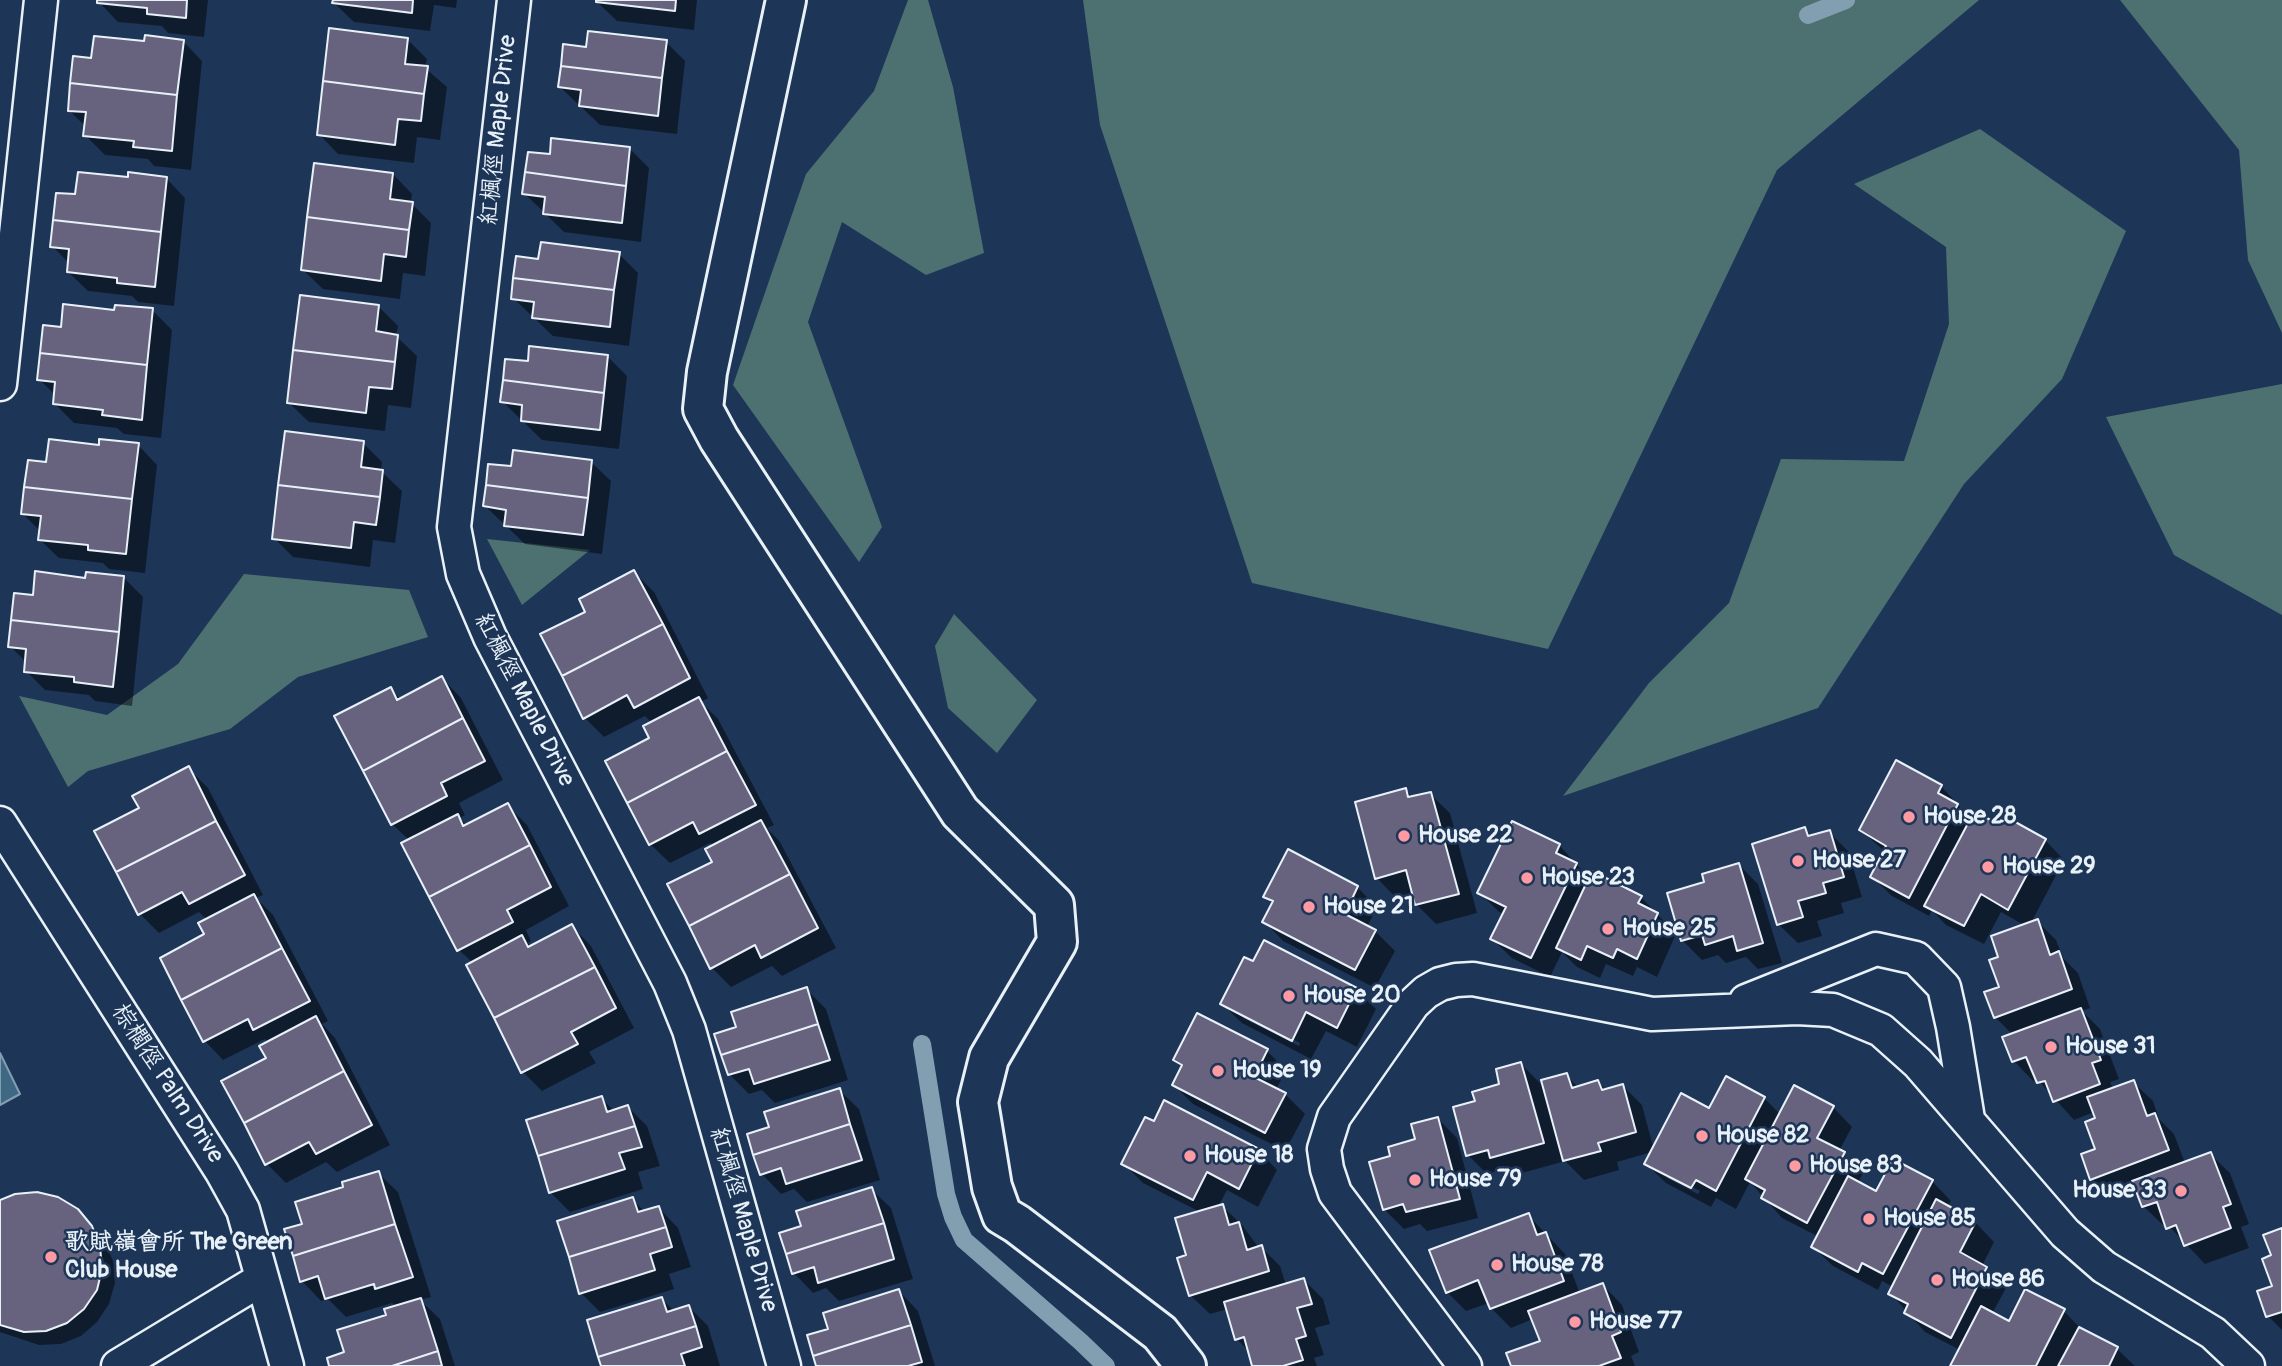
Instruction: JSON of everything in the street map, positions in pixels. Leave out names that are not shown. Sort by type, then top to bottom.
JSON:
[{"type":"street","points":[[786,0],[707,372],[703,409],[719,439],[960,812],[1054,905],[1057,942],[989,1058],[978,1102],[992,1187],[1002,1215],[1160,1333],[1186,1366]]},
{"type":"lane","points":[[0,384],[41,0]]},
{"type":"lane","name":"紅楓徑 Maple Drive","points":[[513,0],[454,527],[463,574],[490,637],[670,983],[690,1030],[783,1366]]},
{"type":"lane","name":"棕櫚徑 Palm Drive","points":[[0,824],[222,1172],[243,1210],[287,1366]]},
{"type":"lane","points":[[1727,1009],[1876,949],[1916,958],[1944,987],[1968,1119]]},
{"type":"lane","points":[[1465,1366],[1335,1193],[1324,1149],[1334,1117],[1413,1004],[1440,984],[1473,979],[1652,1014],[1727,1009],[1833,1010],[1881,1030],[1918,1063],[2065,1233],[2104,1267],[2213,1333],[2248,1366]]},
{"type":"lane","points":[[118,1366],[262,1279]]},
{"type":"green space","points":[[908,0],[928,0],[953,87],[984,253],[926,275],[842,222],[808,322],[882,527],[859,562],[733,385],[806,174],[874,91]]},
{"type":"green space","points":[[1083,0],[1979,0],[1777,170],[1548,649],[1252,583],[1100,125]]},
{"type":"green space","points":[[2120,0],[2282,0],[2282,333],[2248,260],[2239,150]]},
{"type":"green space","points":[[1980,129],[2126,231],[2062,379],[1964,484],[1818,708],[1563,796],[1649,683],[1729,603],[1781,459],[1904,461],[1949,324],[1946,247],[1854,184]]},
{"type":"green space","points":[[2282,384],[2282,615],[2174,555],[2106,417]]},
{"type":"green space","points":[[487,539],[590,550],[522,605]]},
{"type":"green space","points":[[244,574],[409,590],[428,637],[298,677],[230,729],[88,771],[68,787],[19,696],[107,715],[178,664]]},
{"type":"green space","points":[[954,614],[1037,700],[997,753],[948,708],[935,646]]},
{"type":"water","points":[[0,1053],[20,1094],[0,1105]]},
{"type":"building","points":[[97,0],[187,0],[186,18],[147,14],[147,8],[97,3]]},
{"type":"building","points":[[333,0],[413,0],[412,13],[332,3]]},
{"type":"building","points":[[596,0],[676,0],[675,11]]},
{"type":"building","points":[[329,28],[408,38],[405,64],[428,66],[424,94],[323,81]]},
{"type":"building","points":[[588,31],[667,40],[662,78],[561,66],[563,44],[586,47]]},
{"type":"building","points":[[145,35],[184,40],[177,95],[70,83],[73,56],[91,58],[94,36],[144,41]]},
{"type":"building","points":[[561,66],[662,78],[658,116],[579,106],[581,90],[558,87]]},
{"type":"building","points":[[323,81],[424,94],[421,121],[398,119],[395,145],[317,135]]},
{"type":"building","points":[[70,83],[177,95],[172,151],[133,147],[134,141],[83,136],[86,112],[68,111]]},
{"type":"building","points":[[551,138],[630,147],[626,186],[525,172],[528,152],[550,154]]},
{"type":"building","points":[[314,163],[393,173],[390,199],[413,202],[409,230],[307,217]]},
{"type":"building","points":[[78,172],[128,177],[128,172],[167,177],[161,232],[53,220],[56,193],[75,194]]},
{"type":"building","points":[[525,172],[626,186],[622,223],[543,214],[545,197],[522,194]]},
{"type":"building","points":[[307,217],[409,230],[406,257],[384,254],[381,281],[301,270]]},
{"type":"building","points":[[53,220],[161,232],[155,287],[117,283],[117,278],[67,272],[69,249],[50,247]]},
{"type":"building","points":[[541,242],[620,252],[614,290],[513,278],[516,256],[538,259]]},
{"type":"building","points":[[513,278],[614,290],[610,327],[532,318],[534,302],[511,299]]},
{"type":"building","points":[[300,295],[379,305],[376,331],[398,335],[395,362],[293,350]]},
{"type":"building","points":[[63,304],[114,310],[115,305],[153,308],[147,365],[40,353],[43,325],[61,327]]},
{"type":"building","points":[[529,346],[608,355],[604,393],[503,380],[505,359],[528,361]]},
{"type":"building","points":[[293,350],[395,362],[392,389],[369,387],[366,413],[287,403]]},
{"type":"building","points":[[40,353],[147,365],[142,420],[102,415],[103,410],[53,404],[55,382],[37,380]]},
{"type":"building","points":[[503,380],[604,393],[600,430],[521,421],[522,405],[500,402]]},
{"type":"building","points":[[285,431],[364,441],[361,467],[383,470],[380,497],[278,485]]},
{"type":"building","points":[[49,439],[99,445],[99,439],[139,443],[132,499],[24,487],[28,460],[46,462]]},
{"type":"building","points":[[513,450],[592,460],[588,498],[486,485],[488,464],[511,466]]},
{"type":"building","points":[[278,485],[380,497],[376,525],[354,522],[351,548],[272,539]]},
{"type":"building","points":[[486,485],[588,498],[583,535],[504,526],[506,510],[483,506]]},
{"type":"building","points":[[24,487],[132,499],[126,554],[88,550],[88,545],[38,540],[41,516],[21,514]]},
{"type":"building","points":[[634,570],[663,624],[562,676],[540,634],[585,612],[579,599]]},
{"type":"building","points":[[35,571],[85,578],[86,572],[124,576],[119,632],[11,620],[14,593],[33,595]]},
{"type":"building","points":[[11,620],[119,632],[113,687],[74,682],[74,677],[24,672],[26,649],[8,647]]},
{"type":"building","points":[[663,624],[690,678],[634,708],[627,695],[583,719],[562,676]]},
{"type":"building","points":[[442,676],[463,718],[363,771],[334,716],[391,687],[397,700]]},
{"type":"building","points":[[699,697],[727,751],[627,803],[605,761],[649,738],[643,726]]},
{"type":"building","points":[[463,718],[485,761],[441,783],[447,796],[391,825],[363,771]]},
{"type":"building","points":[[727,751],[756,805],[699,834],[693,822],[649,845],[627,803]]},
{"type":"building","name":"House 28","points":[[1896,760],[1942,785],[1938,793],[1958,804],[1909,898],[1870,877],[1886,846],[1859,830]]},
{"type":"building","points":[[189,766],[216,821],[116,872],[94,831],[139,808],[132,796]]},
{"type":"building","name":"House 22","points":[[1406,788],[1408,797],[1431,792],[1459,894],[1415,905],[1406,870],[1375,879],[1355,802]]},
{"type":"building","points":[[508,803],[530,845],[429,897],[401,843],[458,814],[463,826]]},
{"type":"building","name":"House 29","points":[[1974,812],[1995,822],[1999,813],[2046,839],[2008,910],[1981,894],[1964,926],[1924,906]]},
{"type":"building","points":[[761,820],[790,874],[689,926],[667,884],[712,862],[705,849]]},
{"type":"building","points":[[216,821],[245,875],[189,904],[182,892],[138,915],[116,872]]},
{"type":"building","name":"House 23","points":[[1512,821],[1560,844],[1556,853],[1577,863],[1531,958],[1490,939],[1506,907],[1477,893]]},
{"type":"building","name":"House 27","points":[[1805,827],[1808,836],[1830,830],[1844,877],[1823,883],[1826,893],[1798,901],[1803,917],[1777,925],[1752,844]]},
{"type":"building","points":[[530,845],[551,887],[507,910],[513,922],[457,951],[429,897]]},
{"type":"building","name":"House 21","points":[[1288,849],[1358,886],[1345,914],[1376,930],[1355,970],[1262,922],[1273,901],[1263,897]]},
{"type":"building","points":[[1739,863],[1763,943],[1737,951],[1733,936],[1705,945],[1702,935],[1681,941],[1667,893],[1704,882],[1702,874]]},
{"type":"building","name":"House 25","points":[[1592,871],[1642,896],[1638,903],[1658,913],[1637,959],[1617,949],[1613,958],[1587,946],[1581,960],[1556,948]]},
{"type":"building","points":[[790,874],[818,928],[761,958],[755,945],[710,969],[689,926]]},
{"type":"building","points":[[254,894],[282,948],[181,1000],[160,958],[204,934],[198,923]]},
{"type":"building","points":[[2038,919],[2050,955],[2059,951],[2072,989],[1994,1018],[1984,992],[1999,987],[1989,960],[1998,957],[1991,936]]},
{"type":"building","points":[[572,924],[595,967],[494,1018],[466,965],[522,935],[528,947]]},
{"type":"building","name":"House 20","points":[[1264,940],[1357,988],[1337,1028],[1306,1012],[1292,1041],[1220,1004],[1244,957],[1253,961]]},
{"type":"building","points":[[282,948],[310,1001],[253,1030],[248,1019],[203,1042],[181,1000]]},
{"type":"building","points":[[595,967],[616,1008],[571,1032],[578,1044],[521,1073],[494,1018]]},
{"type":"building","points":[[807,987],[818,1024],[721,1055],[714,1034],[736,1027],[731,1012]]},
{"type":"building","name":"House 31","points":[[2081,1008],[2101,1060],[2092,1063],[2100,1084],[2053,1102],[2045,1081],[2037,1083],[2026,1057],[2012,1062],[2002,1037]]},
{"type":"building","name":"House 19","points":[[1197,1013],[1268,1049],[1254,1077],[1286,1093],[1265,1133],[1172,1085],[1182,1065],[1173,1060]]},
{"type":"building","points":[[316,1016],[344,1071],[244,1123],[221,1081],[266,1058],[259,1046]]},
{"type":"building","points":[[818,1024],[830,1060],[754,1084],[749,1069],[728,1075],[721,1055]]},
{"type":"building","points":[[1521,1062],[1544,1143],[1490,1158],[1488,1150],[1466,1156],[1453,1107],[1475,1101],[1472,1092],[1499,1084],[1496,1069]]},
{"type":"building","points":[[344,1071],[372,1125],[316,1154],[309,1142],[265,1165],[244,1123]]},
{"type":"building","points":[[1567,1073],[1572,1088],[1598,1080],[1602,1090],[1623,1084],[1636,1132],[1598,1143],[1601,1151],[1563,1161],[1541,1080]]},
{"type":"building","name":"House 82","points":[[1726,1076],[1765,1097],[1716,1191],[1696,1180],[1691,1188],[1644,1164],[1681,1093],[1709,1108]]},
{"type":"building","points":[[2134,1080],[2147,1116],[2155,1113],[2169,1150],[2090,1180],[2081,1154],[2095,1149],[2085,1122],[2095,1118],[2087,1097]]},
{"type":"building","name":"House 83","points":[[1794,1085],[1834,1106],[1817,1138],[1845,1152],[1807,1223],[1761,1198],[1765,1190],[1745,1179]]},
{"type":"building","points":[[840,1088],[850,1124],[753,1155],[747,1134],[769,1127],[764,1112]]},
{"type":"building","points":[[602,1096],[607,1112],[628,1105],[635,1126],[538,1156],[526,1120]]},
{"type":"building","name":"House 18","points":[[1164,1100],[1259,1149],[1239,1189],[1207,1172],[1193,1200],[1121,1164],[1145,1117],[1154,1121]]},
{"type":"building","name":"House 79","points":[[1438,1117],[1460,1199],[1406,1212],[1403,1204],[1383,1210],[1369,1162],[1390,1156],[1388,1147],[1415,1139],[1411,1124]]},
{"type":"building","points":[[850,1124],[862,1160],[786,1184],[781,1168],[760,1175],[753,1155]]},
{"type":"building","points":[[635,1126],[642,1147],[619,1153],[625,1169],[549,1193],[538,1156]]},
{"type":"building","name":"House 33","points":[[2211,1152],[2231,1204],[2223,1207],[2231,1228],[2184,1246],[2176,1225],[2166,1229],[2157,1202],[2142,1207],[2132,1181]]},
{"type":"building","name":"House 85","points":[[1893,1159],[1933,1180],[1883,1274],[1862,1263],[1858,1272],[1811,1247],[1848,1176],[1876,1191]]},
{"type":"building","points":[[379,1171],[395,1224],[293,1256],[284,1229],[302,1224],[295,1202],[343,1187],[342,1182]]},
{"type":"building","points":[[872,1187],[884,1223],[786,1254],[779,1233],[801,1226],[796,1211]]},
{"type":"building","name":"歌賦嶺會所 The Green Club House","points":[[37,1192],[58,1197],[78,1209],[92,1226],[100,1246],[102,1269],[97,1290],[84,1309],[67,1323],[46,1331],[24,1332],[0,1325],[0,1200],[15,1194]]},
{"type":"building","points":[[633,1197],[638,1212],[659,1206],[666,1227],[569,1257],[557,1221]]},
{"type":"building","name":"House 86","points":[[1936,1199],[1976,1221],[1960,1252],[1987,1267],[1951,1338],[1904,1313],[1908,1304],[1888,1294]]},
{"type":"building","points":[[1223,1204],[1229,1225],[1239,1222],[1247,1250],[1262,1245],[1269,1271],[1189,1296],[1177,1258],[1186,1255],[1175,1218]]},
{"type":"building","name":"House 78","points":[[1529,1213],[1537,1235],[1546,1232],[1564,1281],[1490,1309],[1478,1280],[1446,1293],[1429,1250]]},
{"type":"building","points":[[884,1223],[894,1259],[818,1283],[814,1267],[792,1274],[786,1254]]},
{"type":"building","points":[[395,1224],[413,1277],[375,1289],[374,1284],[325,1299],[318,1276],[300,1282],[293,1256]]},
{"type":"building","points":[[666,1227],[672,1247],[650,1254],[655,1270],[579,1294],[569,1257]]},
{"type":"building","points":[[2282,1228],[2282,1312],[2266,1317],[2257,1291],[2272,1286],[2262,1259],[2271,1255],[2263,1235]]},
{"type":"building","points":[[1304,1278],[1312,1304],[1297,1308],[1306,1336],[1296,1339],[1303,1360],[1283,1366],[1252,1366],[1244,1337],[1235,1340],[1224,1302]]},
{"type":"building","name":"House 77","points":[[1603,1283],[1621,1332],[1612,1336],[1621,1358],[1599,1366],[1511,1366],[1506,1353],[1540,1341],[1528,1311]]},
{"type":"building","points":[[899,1289],[911,1325],[813,1356],[807,1335],[828,1329],[823,1313]]},
{"type":"building","points":[[2025,1289],[2065,1309],[2036,1366],[1950,1366],[1981,1306],[2009,1321]]},
{"type":"building","points":[[662,1297],[667,1312],[689,1305],[696,1326],[598,1357],[587,1320]]},
{"type":"building","points":[[421,1298],[438,1351],[392,1366],[329,1366],[327,1358],[344,1352],[337,1330],[386,1315],[384,1309]]},
{"type":"building","points":[[911,1325],[922,1362],[908,1366],[816,1366],[813,1356]]},
{"type":"building","points":[[696,1326],[702,1347],[681,1354],[685,1366],[601,1366],[598,1357]]},
{"type":"building","points":[[2079,1327],[2118,1347],[2109,1366],[2058,1366]]},
{"type":"building","points":[[438,1351],[442,1366],[392,1366]]},
{"type":"waterway","points":[[1808,15],[1846,0]]},
{"type":"waterway","points":[[922,1044],[946,1194],[964,1240],[1106,1366]]},
{"type":"place","name":"House 28","points":[[1909,817]]},
{"type":"place","name":"House 22","points":[[1404,836]]},
{"type":"place","name":"House 27","points":[[1798,861]]},
{"type":"place","name":"House 29","points":[[1988,867]]},
{"type":"place","name":"House 23","points":[[1527,878]]},
{"type":"place","name":"House 21","points":[[1309,907]]},
{"type":"place","name":"House 25","points":[[1608,929]]},
{"type":"place","name":"House 20","points":[[1289,996]]},
{"type":"place","name":"House 31","points":[[2051,1047]]},
{"type":"place","name":"House 19","points":[[1218,1071]]},
{"type":"place","name":"House 82","points":[[1702,1136]]},
{"type":"place","name":"House 18","points":[[1190,1156]]},
{"type":"place","name":"House 83","points":[[1795,1166]]},
{"type":"place","name":"House 79","points":[[1415,1180]]},
{"type":"place","name":"House 33","points":[[2181,1191]]},
{"type":"place","name":"House 85","points":[[1869,1219]]},
{"type":"place","name":"歌賦嶺會所 The Green Club House","points":[[51,1257]]},
{"type":"place","name":"House 78","points":[[1497,1265]]},
{"type":"place","name":"House 86","points":[[1937,1280]]},
{"type":"place","name":"House 77","points":[[1575,1322]]}]
